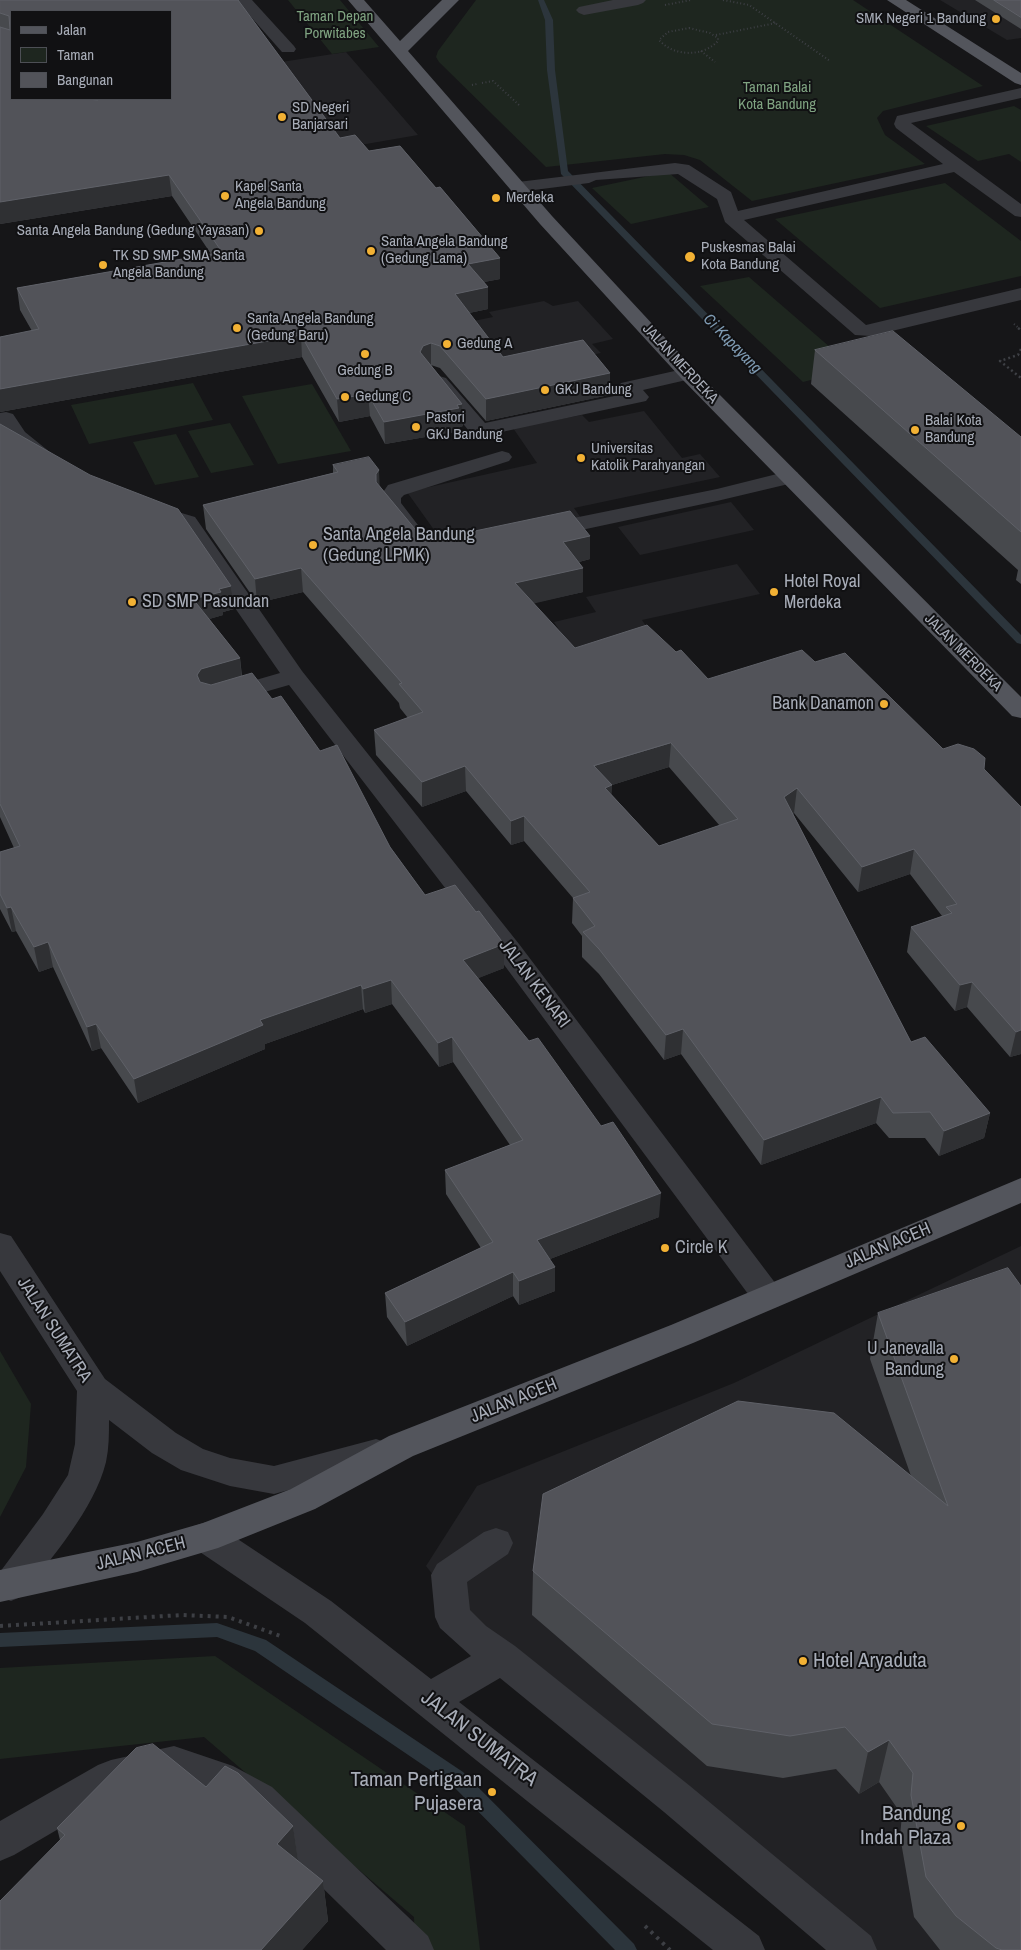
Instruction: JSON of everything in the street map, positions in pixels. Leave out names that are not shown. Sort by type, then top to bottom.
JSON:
[{"type":"main road","name":"JALAN MERDEKA","points":[[356,0],[518,187],[688,374],[1021,711]]},
{"type":"main road","points":[[400,50],[451,0]]},
{"type":"main road","points":[[895,0],[1021,80]]},
{"type":"main road","name":"JALAN ACEH","points":[[5,1586],[138,1557],[206,1537],[303,1499],[401,1446],[682,1334],[1021,1190]]},
{"type":"street","points":[[244,0],[288,49]]},
{"type":"street","points":[[584,10],[638,0]]},
{"type":"street","points":[[1021,93],[903,120],[902,124],[1021,212]]},
{"type":"street","points":[[731,218],[958,166]]},
{"type":"street","points":[[518,187],[675,168],[683,169],[725,196],[731,218],[858,328],[878,337],[1021,294]]},
{"type":"street","points":[[432,373],[476,427],[482,430],[639,397],[628,387],[688,374]]},
{"type":"street","points":[[6,418],[17,436],[45,458],[62,468]]},
{"type":"street","points":[[425,547],[390,504],[390,498],[396,490],[502,457]]},
{"type":"street","points":[[527,535],[717,495],[789,477]]},
{"type":"street","name":"JALAN KENARI","points":[[134,504],[187,522],[294,676],[508,951],[768,1297]]},
{"type":"street","points":[[213,700],[294,676]]},
{"type":"street","name":"JALAN SUMATRA","points":[[0,1245],[92,1388],[172,1447],[193,1460],[230,1472],[274,1480],[401,1446]]},
{"type":"street","name":"JALAN SUMATRA","points":[[5,1586],[78,1489],[89,1464],[92,1438],[92,1388]]},
{"type":"street","name":"JALAN SUMATRA","points":[[206,1537],[318,1612],[744,1950]]},
{"type":"street","points":[[496,1543],[449,1575],[453,1617],[473,1637],[656,1781],[856,1950]]},
{"type":"street","points":[[430,1700],[502,1658]]},
{"type":"street","points":[[0,1842],[111,1778],[174,1764],[220,1779],[260,1800],[414,1950]]},
{"type":"path","points":[[723,0],[749,5],[830,61]]},
{"type":"path","points":[[715,35],[718,38],[716,44],[700,51],[684,52],[669,48],[661,43],[660,37],[674,30],[689,28],[704,30],[715,35],[776,23]]},
{"type":"path","points":[[700,51],[715,62]]},
{"type":"path","points":[[482,83],[493,82],[519,105]]},
{"type":"path","points":[[472,85],[478,84]]},
{"type":"path","points":[[1021,349],[1018,355],[1000,361],[1021,378]]},
{"type":"path","points":[[0,1626],[182,1616],[228,1617],[282,1636],[290,1642]]},
{"type":"path","points":[[643,1925],[670,1950]]},
{"type":"shaded area","name":"SMK Negeri 1 Bandung","points":[[940,0],[1021,0],[1021,38],[1007,40]]},
{"type":"shaded area","name":"SD Negeri Banjarsari","points":[[346,52],[418,135],[199,173],[171,100],[236,69]]},
{"type":"shaded area","points":[[544,301],[553,306],[578,301],[613,339],[592,344],[601,353],[503,373],[464,323],[493,317],[489,312]]},
{"type":"shaded area","points":[[644,411],[682,458],[700,454],[720,477],[574,508],[581,518],[447,548],[407,492],[537,463],[513,428],[582,415],[589,422]]},
{"type":"shaded area","points":[[731,502],[754,530],[640,555],[618,527]]},
{"type":"shaded area","points":[[737,564],[760,594],[642,620],[650,632],[572,649],[554,622],[596,612],[586,597]]},
{"type":"shaded area","points":[[1021,1246],[1021,1950],[868,1950],[472,1625],[426,1566],[477,1486],[734,1383]]},
{"type":"green space","name":"Taman Depan Porwitabes","points":[[288,0],[340,0],[379,47],[332,54]]},
{"type":"green space","name":"Taman Balai Kota Bandung","points":[[476,0],[853,0],[983,86],[883,111],[877,118],[885,135],[925,164],[752,201],[700,160],[684,155],[665,154],[546,167],[436,57],[438,51]]},
{"type":"green space","points":[[1014,106],[1021,110],[1021,162],[1009,154],[978,161],[926,126]]},
{"type":"green space","points":[[668,172],[709,207],[631,224],[592,188]]},
{"type":"green space","points":[[945,183],[1021,241],[1021,276],[880,308],[775,219]]},
{"type":"green space","points":[[749,277],[831,348],[885,361],[803,382],[700,286]]},
{"type":"green space","points":[[193,383],[213,420],[89,444],[71,405]]},
{"type":"green space","points":[[312,384],[351,451],[278,464],[242,396]]},
{"type":"green space","points":[[230,423],[254,465],[211,473],[188,431]]},
{"type":"green space","points":[[176,434],[199,477],[155,485],[133,442]]},
{"type":"green space","points":[[0,1351],[31,1404],[26,1467],[0,1517]]},
{"type":"green space","points":[[215,1656],[465,1826],[480,1950],[415,1950],[414,1917],[204,1737],[0,1759],[0,1668]]},
{"type":"building","points":[[0,0],[238,0],[340,138],[355,135],[369,151],[400,146],[436,188],[440,187],[500,258],[468,264],[488,287],[455,294],[503,357],[583,340],[610,373],[486,399],[440,346],[431,343],[423,346],[420,352],[462,404],[457,405],[459,408],[384,422],[368,394],[337,399],[301,335],[0,389],[0,337],[39,329],[17,288],[222,252],[169,175],[0,202],[0,27],[10,30],[9,16],[0,13]]},
{"type":"building","points":[[994,0],[1021,0],[1021,17]]},
{"type":"building","points":[[893,331],[1021,437],[1021,532],[815,350]]},
{"type":"building","points":[[0,424],[90,475],[178,509],[231,586],[219,589],[221,592],[193,599],[240,658],[201,669],[197,675],[200,682],[211,685],[252,673],[272,699],[281,696],[320,751],[337,745],[390,847],[425,895],[455,885],[476,912],[479,911],[504,944],[463,960],[529,1041],[538,1038],[601,1126],[613,1122],[661,1193],[537,1240],[555,1267],[519,1281],[513,1272],[405,1322],[385,1293],[493,1242],[445,1170],[523,1140],[452,1037],[438,1043],[391,980],[363,989],[361,985],[260,1020],[263,1025],[134,1079],[96,1024],[87,1027],[48,942],[34,947],[11,907],[7,908],[0,894],[0,852],[20,846],[0,804]]},
{"type":"building","points":[[369,457],[379,470],[376,474],[376,482],[415,529],[425,532],[432,540],[570,511],[590,536],[563,542],[583,568],[515,583],[575,648],[647,625],[676,652],[681,650],[708,679],[802,650],[815,662],[845,653],[943,749],[958,744],[974,749],[985,758],[984,769],[1021,807],[1021,1030],[1016,1032],[972,982],[960,985],[911,927],[952,913],[946,907],[957,904],[914,849],[862,867],[797,788],[784,797],[911,1042],[925,1037],[990,1113],[944,1131],[930,1112],[893,1113],[881,1097],[764,1140],[683,1029],[666,1035],[599,949],[583,932],[595,926],[573,898],[590,892],[524,816],[511,821],[465,766],[422,782],[374,730],[423,712],[399,684],[402,683],[301,568],[255,579],[203,505],[338,472],[333,465]],"holes":[[[671,743],[738,819],[659,846],[605,788],[612,785],[594,766]]]},
{"type":"building","points":[[1008,1268],[1021,1286],[1021,1950],[1002,1950],[996,1948],[956,1916],[926,1877],[911,1795],[913,1773],[889,1740],[868,1752],[845,1727],[790,1736],[712,1724],[533,1571],[543,1494],[738,1401],[834,1413],[948,1506],[878,1313]]},
{"type":"building","points":[[153,1744],[206,1787],[225,1766],[238,1773],[293,1826],[277,1844],[323,1881],[261,1950],[0,1950],[0,1901],[65,1835],[57,1828],[136,1748]]},
{"type":"waterway","name":"Ci Kapayang","points":[[541,0],[549,20],[551,70],[564,172],[1021,641]]},
{"type":"waterway","points":[[0,1640],[217,1630],[260,1645],[457,1778],[628,1950]]},
{"type":"place","name":"SMK Negeri 1 Bandung","points":[[996,19]]},
{"type":"place","name":"SD Negeri Banjarsari","points":[[282,117]]},
{"type":"place","name":"Kapel Santa Angela Bandung","points":[[225,196]]},
{"type":"place","name":"Merdeka","points":[[496,198]]},
{"type":"place","name":"Santa Angela Bandung (Gedung Yayasan)","points":[[259,231]]},
{"type":"place","name":"Santa Angela Bandung (Gedung Lama)","points":[[371,251]]},
{"type":"place","name":"Puskesmas Balai Kota Bandung","points":[[690,257]]},
{"type":"place","name":"TK SD SMP SMA Santa Angela Bandung","points":[[103,265]]},
{"type":"place","name":"Santa Angela Bandung (Gedung Baru)","points":[[237,328]]},
{"type":"place","name":"Gedung A","points":[[447,344]]},
{"type":"place","name":"Gedung B","points":[[365,354]]},
{"type":"place","name":"GKJ Bandung","points":[[545,390]]},
{"type":"place","name":"Gedung C","points":[[345,397]]},
{"type":"place","name":"Pastori GKJ Bandung","points":[[416,427]]},
{"type":"place","name":"Balai Kota Bandung","points":[[915,430]]},
{"type":"place","name":"Universitas Katolik Parahyangan","points":[[581,458]]},
{"type":"place","name":"Santa Angela Bandung (Gedung LPMK)","points":[[313,545]]},
{"type":"place","name":"Hotel Royal Merdeka","points":[[774,592]]},
{"type":"place","name":"SD SMP Pasundan","points":[[132,602]]},
{"type":"place","name":"Bank Danamon","points":[[884,704]]},
{"type":"place","name":"Circle K","points":[[665,1248]]},
{"type":"place","name":"U Janevalla Bandung","points":[[954,1359]]},
{"type":"place","name":"Hotel Aryaduta","points":[[803,1661]]},
{"type":"place","name":"Taman Pertigaan Pujasera","points":[[492,1792]]},
{"type":"place","name":"Bandung Indah Plaza","points":[[961,1826]]}]
